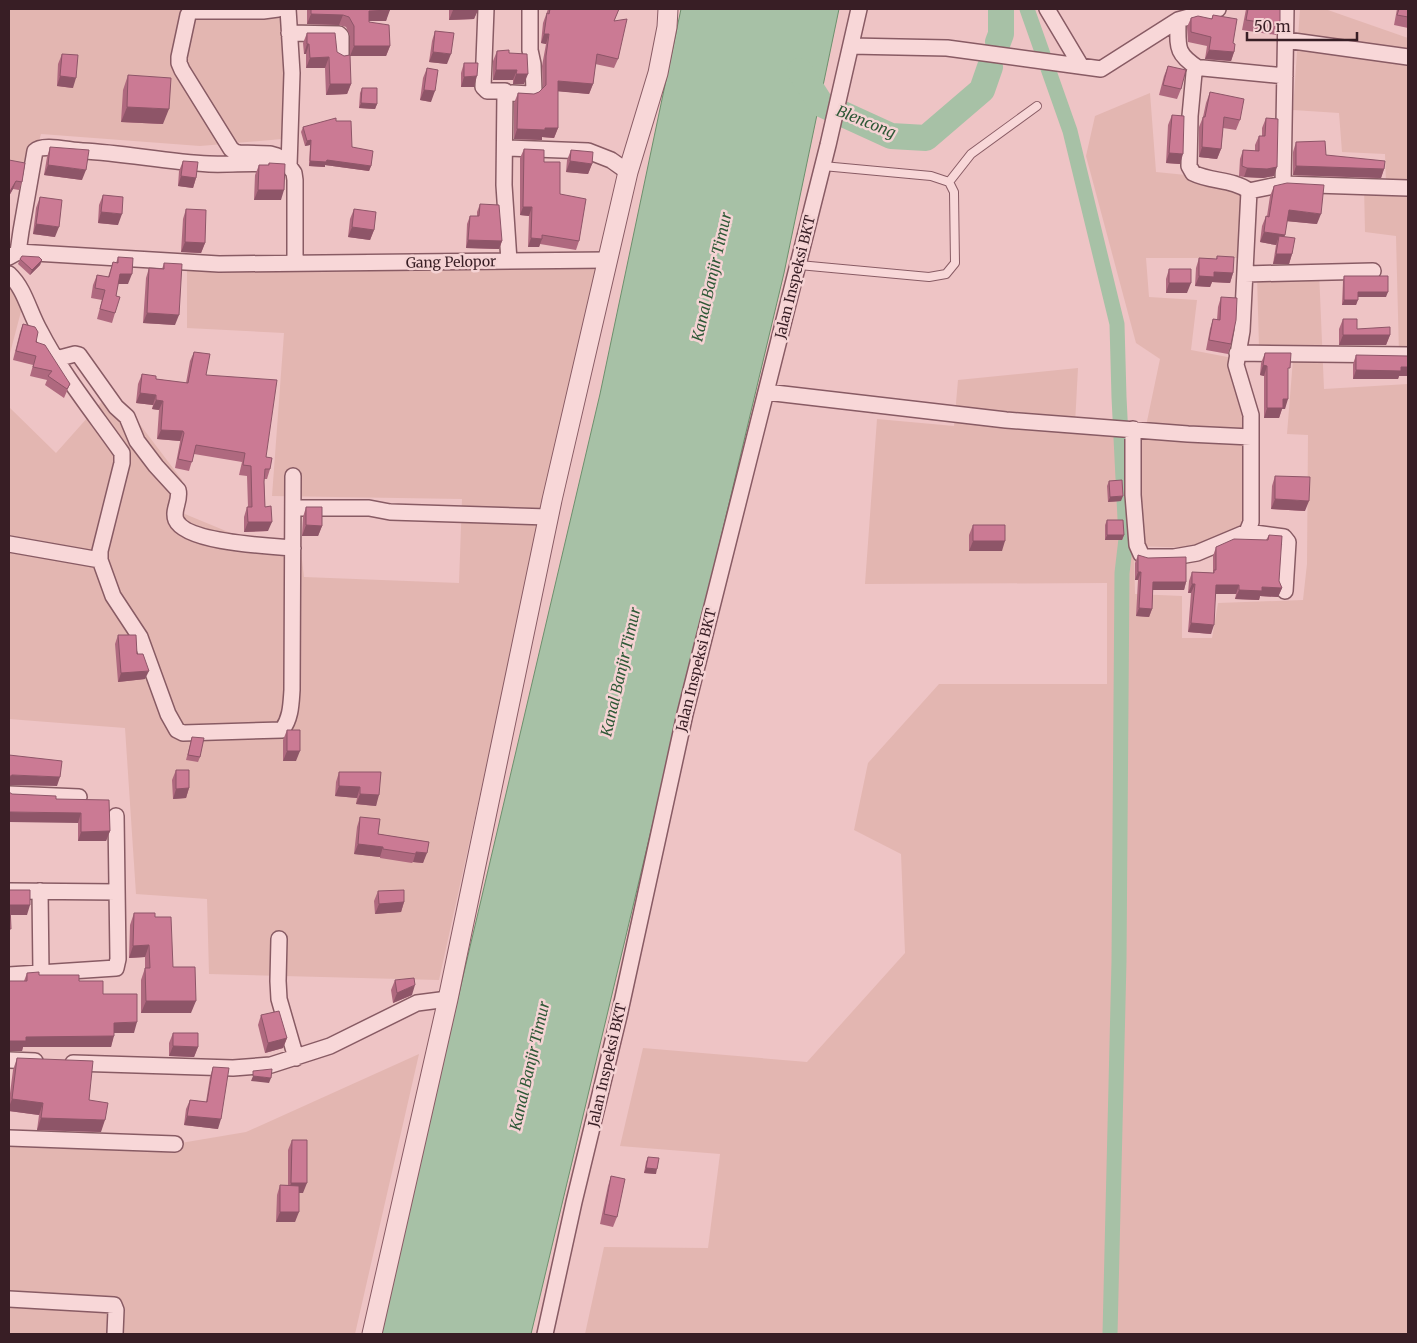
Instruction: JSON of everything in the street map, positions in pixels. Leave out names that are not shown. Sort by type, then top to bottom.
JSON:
[{"type":"street","points":[[278,9],[263,11],[191,11],[188,15],[179,62],[182,70],[231,149],[239,153],[277,156],[294,173],[295,263]]},
{"type":"street","points":[[285,165],[292,85],[288,9]]},
{"type":"street","points":[[486,9],[483,87],[487,91],[530,94],[534,91],[533,64],[530,50],[530,9]]},
{"type":"street","points":[[372,1334],[448,999],[548,517],[628,172],[658,73],[667,27],[668,9]]},
{"type":"street","name":"Jalan Inspeksi BKT","points":[[545,1334],[574,1202],[619,1016],[685,714],[799,264],[860,9]]},
{"type":"street","points":[[1047,9],[1081,66]]},
{"type":"street","points":[[849,54],[947,48],[1101,68],[1178,20],[1218,9]]},
{"type":"street","points":[[1283,184],[1286,9]]},
{"type":"street","points":[[1178,20],[1178,44],[1182,56],[1198,68],[1285,76]]},
{"type":"street","points":[[289,33],[338,34],[341,36],[341,57]]},
{"type":"street","points":[[1286,40],[1408,57]]},
{"type":"street","points":[[1198,68],[1194,73],[1190,116],[1190,166],[1193,173],[1201,177],[1236,184],[1250,191],[1283,184],[1408,188]]},
{"type":"street","points":[[505,93],[504,186],[509,261]]},
{"type":"street","points":[[14,254],[35,151],[40,148],[111,152],[208,164],[285,165]]},
{"type":"street","points":[[504,148],[588,151],[611,160],[628,172]]},
{"type":"street","points":[[1246,532],[1251,522],[1251,415],[1236,366],[1242,331],[1250,191]]},
{"type":"street","name":"Gang Pelopor","points":[[14,254],[219,264],[607,260]]},
{"type":"street","points":[[1245,274],[1373,271]]},
{"type":"street","points":[[9,274],[18,282],[39,330],[56,359],[122,453],[122,463],[100,551],[100,560],[113,596],[140,637],[168,714],[177,730],[183,733],[282,730],[290,716],[292,690],[293,476]]},
{"type":"street","points":[[1238,353],[1408,355]]},
{"type":"street","points":[[56,359],[75,354],[79,355],[116,406],[127,417],[137,441],[178,490],[179,494],[175,512],[176,519],[181,526],[207,538],[244,544],[293,548]]},
{"type":"street","points":[[766,392],[1006,420],[1251,437]]},
{"type":"street","points":[[1130,429],[1137,545],[1141,554],[1145,557],[1174,557],[1197,553],[1246,532],[1284,537],[1288,542],[1285,591]]},
{"type":"street","points":[[293,508],[370,508],[390,512],[548,517]]},
{"type":"street","points":[[9,544],[100,560]]},
{"type":"street","points":[[9,794],[79,797]]},
{"type":"street","points":[[9,975],[116,968],[118,959],[116,816]]},
{"type":"street","points":[[9,891],[117,892]]},
{"type":"street","points":[[40,891],[41,973]]},
{"type":"street","points":[[279,939],[279,999],[296,1058]]},
{"type":"street","points":[[9,1060],[233,1068],[271,1066],[330,1046],[417,1003],[448,999]]},
{"type":"street","points":[[9,1138],[175,1144]]},
{"type":"street","points":[[9,1299],[114,1305],[116,1310],[115,1334]]},
{"type":"lane","points":[[948,182],[971,154],[1037,106]]},
{"type":"lane","points":[[799,264],[929,277],[946,274],[955,263],[954,192],[948,182],[930,176],[823,166]]},
{"type":"shaded area","points":[[9,9],[290,9],[282,139],[200,146],[41,134],[33,163],[9,161]]},
{"type":"shaded area","points":[[1300,9],[1325,9],[1408,38],[1408,355],[1399,355],[1396,236],[1365,232],[1364,185],[1386,183],[1385,154],[1342,152],[1339,113],[1293,110]]},
{"type":"shaded area","points":[[1150,93],[1156,172],[1236,180],[1255,195],[1248,258],[1146,258],[1149,297],[1197,300],[1191,350],[1238,359],[1258,421],[1249,521],[1197,548],[1134,546],[1135,594],[1182,596],[1182,638],[1212,638],[1218,603],[1303,600],[1307,564],[1308,435],[1287,434],[1294,347],[1259,347],[1257,275],[1319,271],[1324,389],[1408,384],[1408,1334],[585,1334],[604,1247],[708,1248],[720,1154],[620,1146],[643,1048],[807,1062],[905,953],[901,854],[854,830],[868,763],[939,684],[1107,684],[1107,583],[865,584],[877,419],[954,426],[958,380],[1078,368],[1075,424],[1146,426],[1160,359],[1136,343],[1086,156],[1095,116]]},
{"type":"shaded area","points":[[187,259],[598,260],[439,980],[209,974],[207,899],[136,894],[125,728],[9,719],[9,407],[56,453],[113,389],[182,480],[180,512],[238,536],[300,543],[304,577],[459,583],[462,499],[272,496],[284,333],[187,328]]},
{"type":"shaded area","points":[[9,268],[14,268],[28,285],[9,357]]},
{"type":"shaded area","points":[[419,1054],[355,1334],[9,1334],[9,1138],[163,1146],[246,1132]]},
{"type":"water","name":"Kanal Banjir Timur","points":[[681,9],[839,9],[784,273],[531,1334],[379,1334],[600,394]]},
{"type":"building","points":[[311,9],[389,9],[369,11],[369,22],[389,25],[390,46],[354,46],[354,26],[349,17],[343,15],[311,14]]},
{"type":"building","points":[[478,9],[478,10],[453,10]]},
{"type":"building","points":[[550,9],[619,9],[614,21],[627,19],[618,59],[597,54],[593,84],[558,81],[558,128],[545,128],[545,130],[517,129],[518,93],[534,94],[546,85],[546,56],[549,34],[544,34],[547,13],[549,14]]},
{"type":"building","points":[[1248,9],[1280,9],[1280,25],[1246,20]]},
{"type":"building","points":[[1399,9],[1408,9],[1408,17],[1397,15]]},
{"type":"building","points":[[1213,15],[1237,19],[1233,43],[1235,44],[1234,52],[1209,50],[1211,37],[1191,32],[1191,18],[1198,16],[1212,19]]},
{"type":"building","points":[[435,31],[454,33],[451,54],[433,52]]},
{"type":"building","points":[[307,33],[335,33],[337,52],[344,56],[350,55],[351,84],[330,84],[329,57],[310,58]]},
{"type":"building","points":[[509,50],[509,53],[527,54],[528,74],[516,74],[517,70],[496,70],[497,51]]},
{"type":"building","points":[[62,54],[78,55],[76,78],[60,76]]},
{"type":"building","points":[[464,63],[478,63],[477,76],[464,77]]},
{"type":"building","points":[[1168,66],[1186,70],[1181,89],[1163,85]]},
{"type":"building","points":[[427,68],[438,70],[435,91],[424,90]]},
{"type":"building","points":[[128,75],[171,78],[169,109],[127,107]]},
{"type":"building","points":[[362,88],[377,88],[377,104],[361,103]]},
{"type":"building","points":[[1210,92],[1244,99],[1240,120],[1224,117],[1221,149],[1202,147],[1203,117],[1205,117]]},
{"type":"building","points":[[1172,115],[1184,116],[1183,154],[1169,153]]},
{"type":"building","points":[[336,118],[336,121],[351,121],[352,147],[373,151],[371,166],[327,160],[326,162],[310,161],[311,140],[307,141],[303,127]]},
{"type":"building","points":[[1266,118],[1278,119],[1277,167],[1267,169],[1242,166],[1243,150],[1259,151],[1259,136],[1265,136]]},
{"type":"building","points":[[1325,141],[1326,155],[1385,161],[1384,169],[1296,166],[1296,142]]},
{"type":"building","points":[[50,147],[89,150],[86,170],[48,165]]},
{"type":"building","points":[[524,149],[544,150],[544,162],[560,162],[560,194],[586,199],[579,241],[542,235],[542,239],[531,238],[532,207],[523,207]]},
{"type":"building","points":[[571,150],[593,152],[592,164],[570,161]]},
{"type":"building","points":[[9,160],[25,163],[22,182],[16,181],[9,193]]},
{"type":"building","points":[[183,161],[198,162],[196,178],[181,176]]},
{"type":"building","points":[[269,163],[285,164],[284,190],[258,190],[259,165],[269,165]]},
{"type":"building","points":[[1287,183],[1324,185],[1321,214],[1289,210],[1285,235],[1264,232],[1266,216],[1269,217],[1274,186]]},
{"type":"building","points":[[103,195],[123,197],[122,214],[101,212]]},
{"type":"building","points":[[40,197],[62,200],[59,227],[36,224]]},
{"type":"building","points":[[480,204],[499,205],[502,241],[468,240],[470,216],[479,216]]},
{"type":"building","points":[[186,209],[206,210],[205,243],[185,242]]},
{"type":"building","points":[[354,209],[376,212],[374,230],[352,227]]},
{"type":"building","points":[[1279,236],[1295,238],[1292,254],[1276,254]]},
{"type":"building","points":[[22,256],[39,257],[42,260],[32,270],[20,259]]},
{"type":"building","points":[[1217,256],[1234,257],[1233,273],[1214,272],[1214,277],[1199,276],[1199,258],[1217,259]]},
{"type":"building","points":[[118,257],[133,258],[132,274],[120,274],[116,296],[120,297],[115,313],[100,309],[105,290],[95,288],[97,275],[109,277],[113,262],[118,263]]},
{"type":"building","points":[[164,263],[182,264],[179,315],[147,313],[149,268],[164,269]]},
{"type":"building","points":[[1169,269],[1191,269],[1191,283],[1169,283]]},
{"type":"building","points":[[1344,276],[1388,276],[1388,292],[1358,292],[1358,300],[1344,300]]},
{"type":"building","points":[[1221,297],[1237,298],[1236,320],[1231,344],[1209,340],[1213,319],[1220,320]]},
{"type":"building","points":[[1343,319],[1357,319],[1357,329],[1390,327],[1390,335],[1343,335]]},
{"type":"building","points":[[23,324],[35,327],[38,332],[36,342],[45,345],[70,384],[67,389],[48,376],[52,371],[33,367],[36,356],[16,351]]},
{"type":"building","points":[[194,352],[210,354],[206,375],[277,380],[266,457],[272,458],[270,469],[265,469],[264,482],[265,507],[271,506],[272,522],[248,522],[247,507],[252,507],[251,466],[243,465],[245,453],[196,445],[192,462],[178,459],[183,431],[161,430],[163,401],[156,400],[156,395],[140,393],[142,374],[156,376],[156,379],[188,383]]},
{"type":"building","points":[[1265,353],[1291,353],[1290,368],[1288,368],[1288,399],[1283,399],[1283,408],[1267,408],[1267,366],[1263,365]]},
{"type":"building","points":[[1356,355],[1408,356],[1408,367],[1401,367],[1401,371],[1356,370]]},
{"type":"building","points":[[1275,476],[1310,477],[1309,501],[1275,499]]},
{"type":"building","points":[[1122,480],[1123,496],[1110,497],[1109,481]]},
{"type":"building","points":[[306,507],[322,507],[322,526],[306,525]]},
{"type":"building","points":[[1107,520],[1123,520],[1124,535],[1107,535]]},
{"type":"building","points":[[973,525],[1005,525],[1005,541],[973,541]]},
{"type":"building","points":[[1269,535],[1282,536],[1279,581],[1282,588],[1262,587],[1262,591],[1239,590],[1239,585],[1216,585],[1214,625],[1191,623],[1195,584],[1192,584],[1192,572],[1214,573],[1214,570],[1216,570],[1216,547],[1234,539],[1268,540]]},
{"type":"building","points":[[1138,555],[1148,558],[1186,557],[1186,582],[1153,582],[1152,609],[1139,608],[1141,572],[1138,572]]},
{"type":"building","points":[[118,635],[136,635],[137,654],[143,654],[149,671],[121,673]]},
{"type":"building","points":[[287,730],[300,730],[300,751],[287,751]]},
{"type":"building","points":[[192,737],[204,738],[200,757],[188,755]]},
{"type":"building","points":[[9,755],[62,761],[60,777],[12,775],[9,777]]},
{"type":"building","points":[[176,770],[189,770],[189,788],[176,789]]},
{"type":"building","points":[[339,772],[381,772],[379,795],[360,794],[360,787],[339,786]]},
{"type":"building","points":[[9,792],[12,794],[56,796],[56,799],[109,800],[110,831],[81,832],[81,813],[9,812]]},
{"type":"building","points":[[360,817],[380,819],[378,834],[429,842],[427,853],[416,852],[416,854],[358,844]]},
{"type":"building","points":[[9,890],[30,890],[30,905],[10,905],[11,929],[9,929]]},
{"type":"building","points":[[404,890],[404,902],[379,904],[378,891]]},
{"type":"building","points":[[134,913],[155,913],[155,917],[171,917],[173,967],[195,967],[196,1001],[146,1001],[145,968],[150,968],[149,945],[133,946]]},
{"type":"building","points":[[39,972],[39,975],[79,975],[79,981],[103,981],[103,994],[137,994],[137,1022],[114,1023],[114,1036],[26,1037],[26,1041],[9,1041],[9,981],[27,981],[27,973]]},
{"type":"building","points":[[414,978],[415,985],[397,993],[395,980]]},
{"type":"building","points":[[279,1011],[287,1038],[268,1043],[261,1015]]},
{"type":"building","points":[[173,1033],[198,1033],[198,1047],[173,1046]]},
{"type":"building","points":[[17,1058],[93,1061],[89,1100],[108,1103],[105,1120],[41,1118],[43,1103],[12,1099]]},
{"type":"building","points":[[213,1067],[229,1068],[221,1119],[187,1116],[190,1100],[207,1102]]},
{"type":"building","points":[[272,1069],[271,1078],[253,1076],[253,1071]]},
{"type":"building","points":[[292,1140],[307,1140],[307,1183],[291,1183]]},
{"type":"building","points":[[648,1157],[659,1158],[657,1169],[646,1168]]},
{"type":"building","points":[[611,1176],[625,1179],[617,1217],[604,1214]]},
{"type":"building","points":[[280,1185],[299,1186],[299,1212],[280,1212]]},
{"type":"waterway","name":"Blencong","points":[[998,42],[1001,34],[1001,9]]},
{"type":"waterway","points":[[1027,9],[1070,131],[1117,324],[1126,539],[1122,573],[1119,961],[1110,1334]]},
{"type":"waterway","name":"Blencong","points":[[800,71],[821,104],[891,136],[926,138],[982,90],[990,67]]}]
